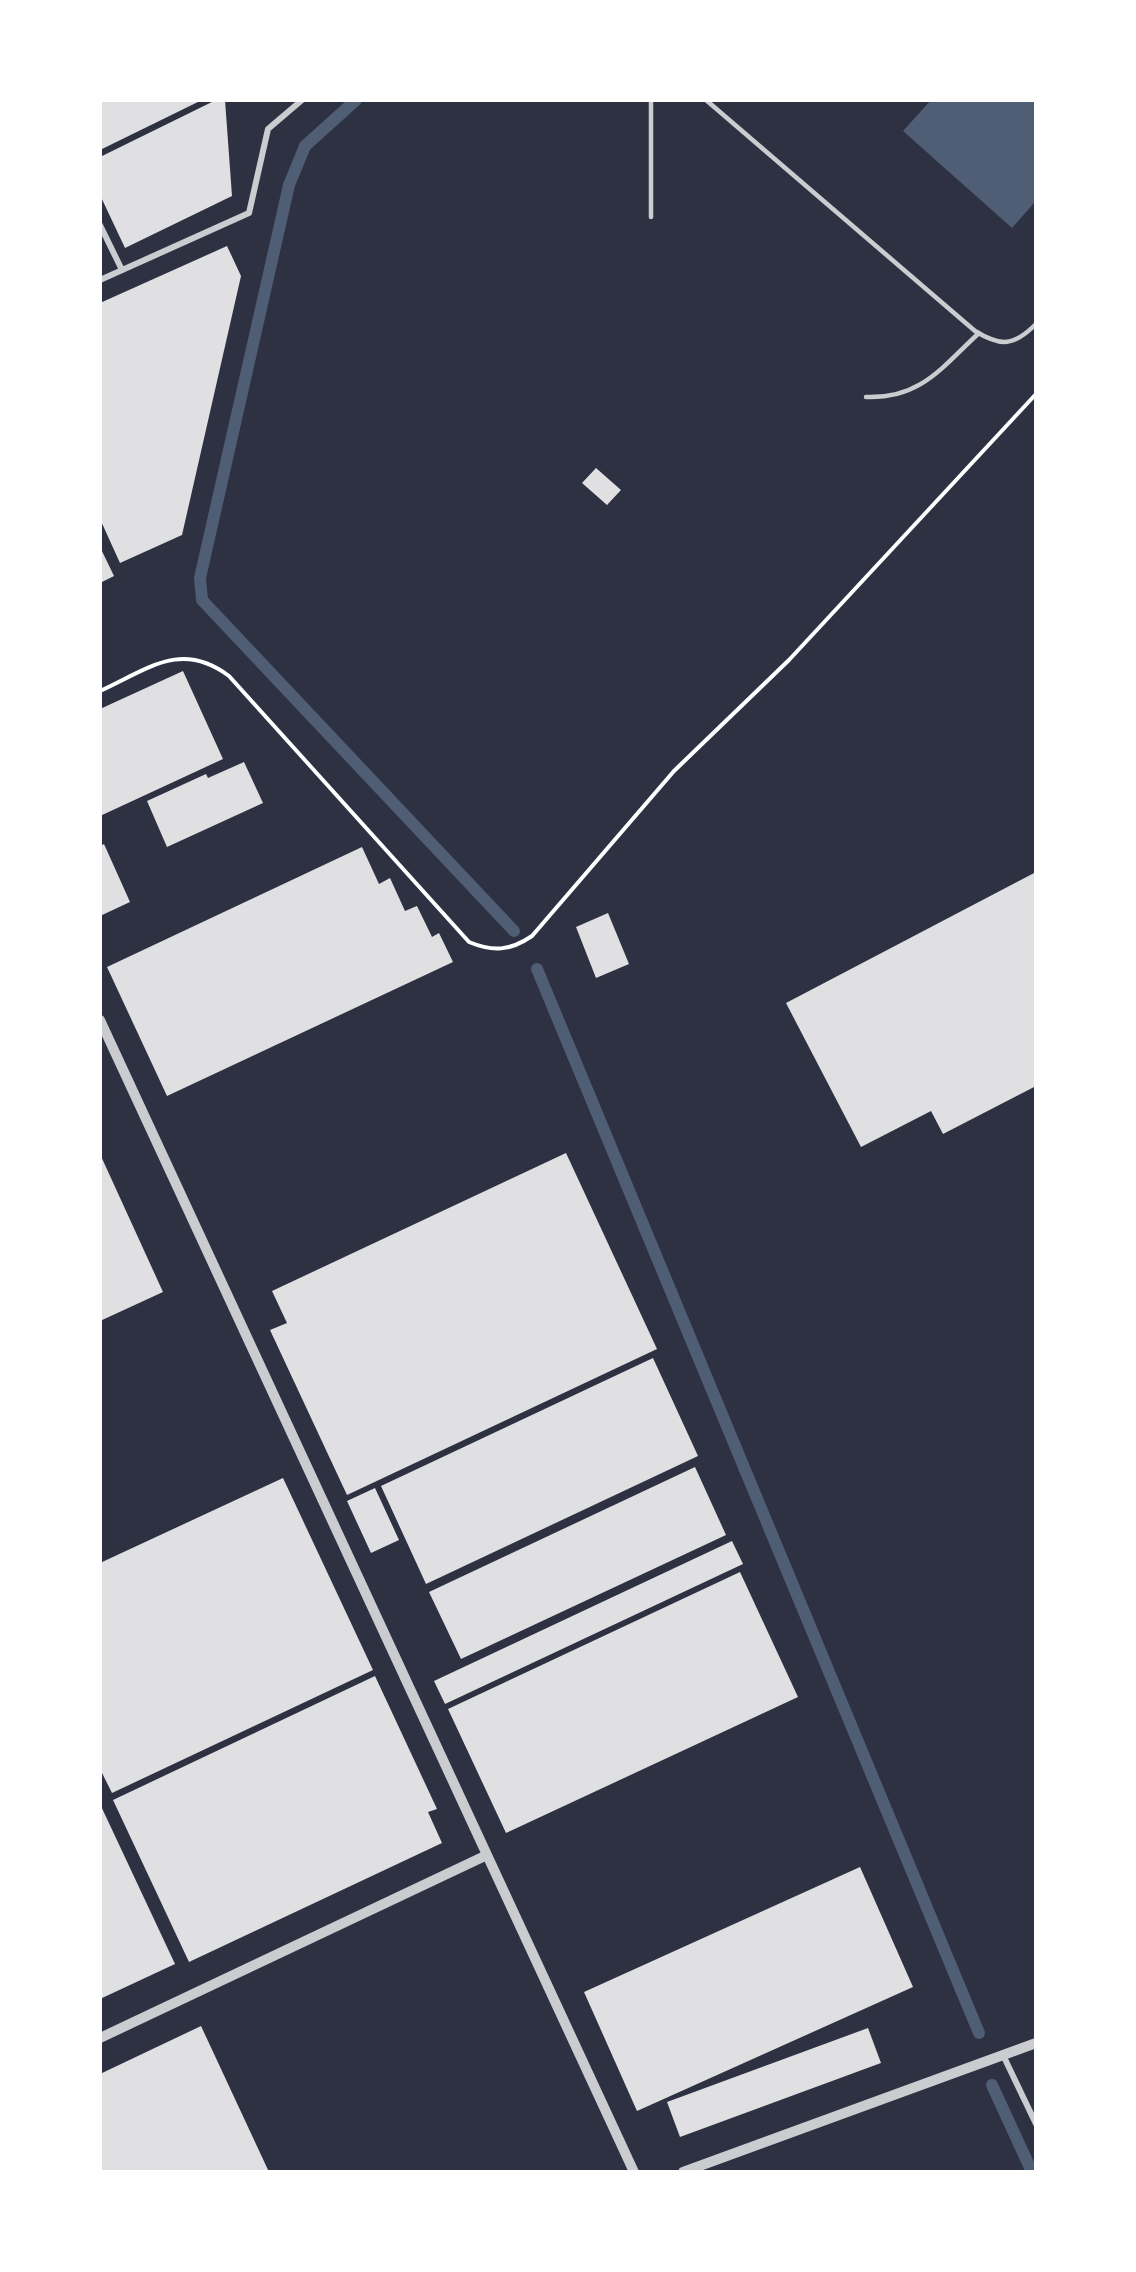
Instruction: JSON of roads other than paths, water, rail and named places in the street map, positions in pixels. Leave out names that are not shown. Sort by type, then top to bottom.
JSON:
[{"type":"street","points":[[100,280],[249,213],[268,129],[302,100]]},
{"type":"street","points":[[100,225],[122,270]]},
{"type":"street","points":[[100,1020],[634,2172]]},
{"type":"street","points":[[100,2038],[487,1855]]},
{"type":"street","points":[[682,2172],[1035,2043]]},
{"type":"street","points":[[1003,2055],[1035,2124]]},
{"type":"lane","points":[[651,100],[651,217]]},
{"type":"lane","points":[[706,100],[989,340],[1006,343],[1022,337],[1035,324]]},
{"type":"lane","points":[[866,397],[888,398],[910,392],[928,380],[979,333]]},
{"type":"water","points":[[931,100],[1035,101],[1035,202],[1012,228],[903,131]]},
{"type":"waterway","points":[[356,100],[305,146],[289,185],[200,578],[202,600],[514,931]]},
{"type":"waterway","points":[[537,969],[979,2033]]},
{"type":"waterway","points":[[992,2085],[1032,2172]]}]
